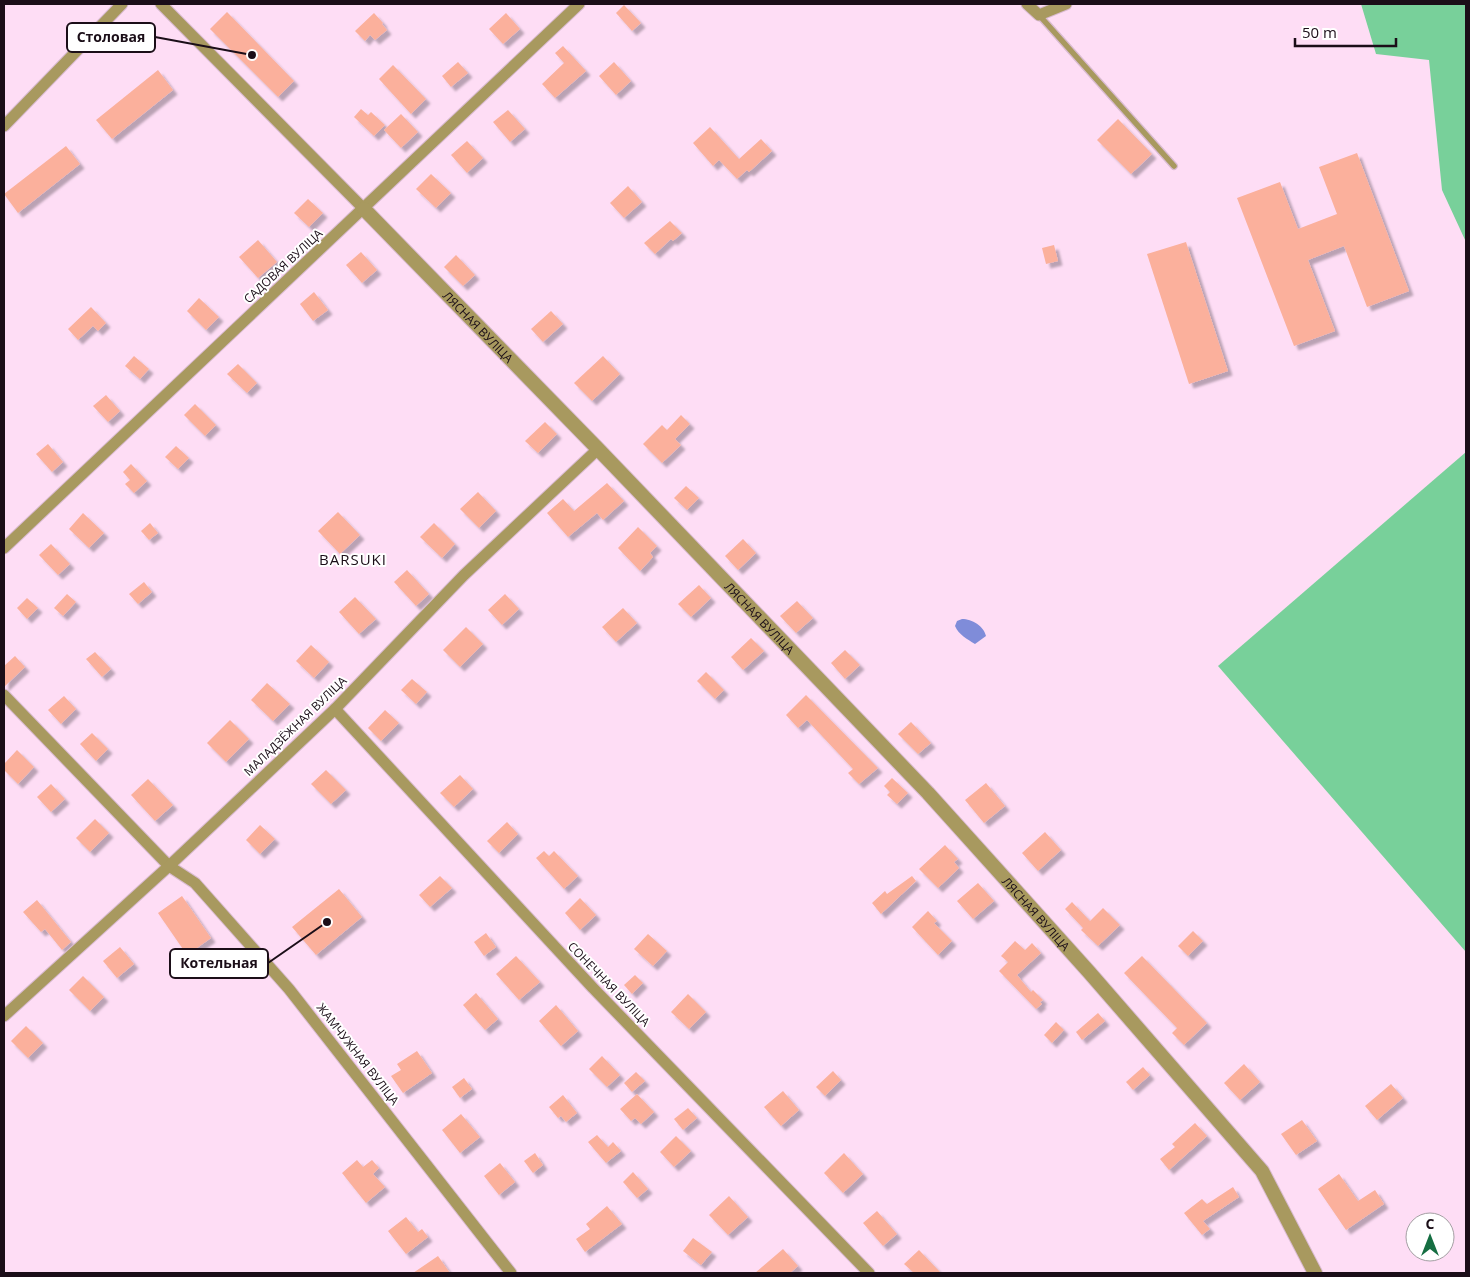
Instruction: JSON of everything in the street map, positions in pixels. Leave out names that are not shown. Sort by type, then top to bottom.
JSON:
[{"type":"street","points":[[4,126],[122,4]]},
{"type":"street","name":"ЛЯСНАЯ ВУЛІЦА","points":[[160,4],[364,208],[928,793],[1102,987],[1262,1171],[1312,1272]]},
{"type":"street","name":"САДОВАЯ ВУЛІЦА","points":[[4,548],[579,4]]},
{"type":"street","points":[[1027,4],[1039,15],[1066,4]]},
{"type":"street","name":"МАЛАДЗЁЖНАЯ ВУЛІЦА","points":[[4,1016],[169,866],[335,709],[464,575],[598,449]]},
{"type":"street","name":"ЖАМЧУЖНАЯ ВУЛІЦА","points":[[4,695],[169,866],[195,883],[289,989],[511,1273]]},
{"type":"street","name":"СОНЕЧНАЯ ВУЛІЦА","points":[[335,709],[593,988],[869,1273]]},
{"type":"lane","points":[[1039,15],[1174,166]]},
{"type":"green space","points":[[1361,4],[1466,4],[1466,242],[1442,190],[1429,60],[1376,54]]},
{"type":"green space","points":[[1466,452],[1466,952],[1218,666]]},
{"type":"water","points":[[962,619],[970,620],[977,624],[983,629],[986,636],[975,644],[966,638],[955,626],[957,621]]},
{"type":"building","points":[[624,5],[641,23],[632,31],[616,13]]},
{"type":"building","points":[[227,12],[294,81],[278,97],[210,29]]},
{"type":"building","points":[[374,13],[387,30],[375,40],[370,35],[365,41],[355,31]]},
{"type":"building","points":[[506,13],[520,29],[503,44],[489,29]]},
{"type":"building","points":[[563,46],[586,71],[555,98],[542,84],[564,63],[555,53]]},
{"type":"building","points":[[458,62],[468,73],[451,87],[442,76]]},
{"type":"building","points":[[614,62],[631,81],[616,95],[599,76]]},
{"type":"building","points":[[393,65],[426,99],[411,114],[379,79]]},
{"type":"building","points":[[158,70],[173,90],[112,139],[96,120]]},
{"type":"building","points":[[361,109],[368,115],[371,112],[385,125],[374,136],[354,117]]},
{"type":"building","points":[[508,110],[525,129],[510,142],[493,122]]},
{"type":"building","points":[[401,114],[418,132],[401,148],[384,130]]},
{"type":"building","points":[[1118,119],[1152,154],[1131,174],[1097,140]]},
{"type":"building","points":[[710,127],[739,159],[761,139],[772,151],[749,172],[747,170],[737,179],[719,160],[713,166],[693,143]]},
{"type":"building","points":[[467,141],[483,158],[467,173],[451,155]]},
{"type":"building","points":[[66,146],[80,164],[18,213],[4,194]]},
{"type":"building","points":[[1357,153],[1409,291],[1367,307],[1344,246],[1308,260],[1335,331],[1294,346],[1237,198],[1280,182],[1298,229],[1337,214],[1319,167]]},
{"type":"building","points":[[431,174],[451,193],[436,208],[416,189]]},
{"type":"building","points":[[628,186],[642,202],[624,218],[610,203]]},
{"type":"building","points":[[308,199],[323,213],[309,227],[294,213]]},
{"type":"building","points":[[670,221],[682,233],[673,241],[671,239],[655,254],[644,243]]},
{"type":"building","points":[[258,240],[277,262],[258,278],[239,257]]},
{"type":"building","points":[[1186,242],[1228,371],[1189,384],[1147,254]]},
{"type":"building","points":[[1054,245],[1058,261],[1046,264],[1042,248]]},
{"type":"building","points":[[361,252],[377,270],[362,283],[346,265]]},
{"type":"building","points":[[456,255],[475,275],[463,286],[444,267]]},
{"type":"building","points":[[314,292],[328,310],[313,321],[300,304]]},
{"type":"building","points":[[199,298],[219,317],[206,330],[187,311]]},
{"type":"building","points":[[91,307],[106,323],[98,331],[93,326],[78,340],[68,329]]},
{"type":"building","points":[[551,311],[563,324],[543,342],[531,329]]},
{"type":"building","points":[[134,356],[149,369],[140,379],[125,366]]},
{"type":"building","points":[[603,356],[620,374],[592,401],[574,383]]},
{"type":"building","points":[[238,364],[257,383],[247,393],[227,374]]},
{"type":"building","points":[[106,395],[120,411],[108,422],[93,406]]},
{"type":"building","points":[[195,404],[216,425],[205,436],[184,415]]},
{"type":"building","points":[[681,415],[690,424],[675,439],[681,445],[662,463],[643,444],[662,425],[667,430]]},
{"type":"building","points":[[545,422],[557,434],[538,453],[525,441]]},
{"type":"building","points":[[48,444],[63,462],[52,472],[36,454]]},
{"type":"building","points":[[176,446],[189,458],[178,469],[165,457]]},
{"type":"building","points":[[131,464],[147,481],[134,493],[125,484],[130,480],[123,472]]},
{"type":"building","points":[[607,483],[624,501],[603,520],[597,513],[568,537],[547,513],[563,499],[574,511]]},
{"type":"building","points":[[686,486],[699,498],[687,510],[674,498]]},
{"type":"building","points":[[478,492],[496,511],[479,528],[460,509]]},
{"type":"building","points":[[338,512],[360,535],[340,554],[318,531]]},
{"type":"building","points":[[83,513],[104,533],[89,548],[69,529]]},
{"type":"building","points":[[150,523],[158,533],[149,540],[141,531]]},
{"type":"building","points":[[434,523],[455,544],[442,558],[420,537]]},
{"type":"building","points":[[638,527],[657,546],[650,553],[653,557],[640,571],[618,548]]},
{"type":"building","points":[[743,539],[756,553],[738,570],[725,556]]},
{"type":"building","points":[[51,544],[70,564],[58,575],[39,555]]},
{"type":"building","points":[[407,570],[429,594],[416,606],[394,582]]},
{"type":"building","points":[[144,582],[152,592],[138,604],[129,594]]},
{"type":"building","points":[[699,585],[711,598],[691,617],[678,604]]},
{"type":"building","points":[[67,594],[76,602],[63,616],[54,608]]},
{"type":"building","points":[[505,594],[519,609],[502,625],[488,610]]},
{"type":"building","points":[[355,597],[376,619],[359,634],[339,612]]},
{"type":"building","points":[[27,598],[38,608],[27,619],[17,608]]},
{"type":"building","points":[[797,601],[813,618],[796,633],[780,616]]},
{"type":"building","points":[[623,608],[637,623],[616,642],[602,627]]},
{"type":"building","points":[[466,627],[483,644],[460,667],[443,650]]},
{"type":"building","points":[[751,638],[764,651],[743,670],[731,657]]},
{"type":"building","points":[[311,645],[329,662],[314,678],[296,661]]},
{"type":"building","points":[[845,650],[860,665],[845,679],[831,663]]},
{"type":"building","points":[[95,652],[111,669],[102,677],[86,659]]},
{"type":"building","points":[[15,656],[25,667],[4,687],[4,666]]},
{"type":"building","points":[[706,672],[724,690],[715,699],[697,681]]},
{"type":"building","points":[[412,679],[427,692],[416,704],[401,690]]},
{"type":"building","points":[[267,683],[290,704],[273,721],[251,700]]},
{"type":"building","points":[[806,695],[878,768],[859,784],[848,773],[853,769],[807,720],[798,728],[786,715]]},
{"type":"building","points":[[64,696],[76,709],[61,724],[48,710]]},
{"type":"building","points":[[385,710],[399,723],[381,741],[368,728]]},
{"type":"building","points":[[230,720],[249,739],[226,762],[207,743]]},
{"type":"building","points":[[911,722],[931,743],[918,754],[898,734]]},
{"type":"building","points":[[92,733],[108,749],[96,761],[80,744]]},
{"type":"building","points":[[17,750],[34,767],[18,784],[4,770],[4,764]]},
{"type":"building","points":[[326,770],[346,790],[331,804],[311,784]]},
{"type":"building","points":[[460,775],[473,789],[454,807],[440,793]]},
{"type":"building","points":[[892,778],[908,793],[897,804],[887,795],[890,792],[884,786]]},
{"type":"building","points":[[148,779],[173,805],[155,821],[131,795]]},
{"type":"building","points":[[986,783],[1005,806],[984,823],[965,800]]},
{"type":"building","points":[[51,784],[65,799],[51,812],[37,797]]},
{"type":"building","points":[[95,819],[109,833],[90,852],[76,838]]},
{"type":"building","points":[[507,822],[518,834],[499,853],[487,841]]},
{"type":"building","points":[[260,825],[275,839],[260,854],[246,840]]},
{"type":"building","points":[[1045,832],[1061,850],[1038,871],[1022,853]]},
{"type":"building","points":[[945,845],[958,859],[954,862],[959,868],[938,888],[919,869]]},
{"type":"building","points":[[544,851],[549,856],[554,851],[578,876],[564,889],[536,858]]},
{"type":"building","points":[[440,876],[452,888],[430,907],[419,895]]},
{"type":"building","points":[[912,876],[916,881],[881,914],[872,903],[885,891],[887,894]]},
{"type":"building","points":[[978,883],[994,901],[973,919],[957,901]]},
{"type":"building","points":[[339,889],[362,917],[316,955],[292,927]]},
{"type":"building","points":[[182,896],[211,938],[187,955],[158,913]]},
{"type":"building","points":[[580,898],[596,915],[580,930],[565,913]]},
{"type":"building","points":[[37,900],[71,942],[62,950],[45,929],[41,932],[23,912]]},
{"type":"building","points":[[1072,902],[1090,921],[1103,908],[1120,925],[1098,946],[1081,930],[1083,928],[1065,909]]},
{"type":"building","points":[[928,911],[937,921],[934,923],[952,941],[938,955],[912,927]]},
{"type":"building","points":[[1193,931],[1203,941],[1188,956],[1178,946]]},
{"type":"building","points":[[486,933],[496,947],[484,956],[474,942]]},
{"type":"building","points":[[648,934],[667,951],[653,966],[634,949]]},
{"type":"building","points":[[1015,941],[1025,950],[1032,943],[1041,953],[1017,975],[1031,992],[1033,990],[1043,1000],[1040,1002],[1042,1004],[1036,1009],[999,971],[1008,962],[1001,956]]},
{"type":"building","points":[[120,947],[134,964],[117,978],[103,961]]},
{"type":"building","points":[[516,956],[540,982],[519,1000],[496,974]]},
{"type":"building","points":[[1142,956],[1207,1023],[1184,1045],[1172,1033],[1177,1028],[1124,973]]},
{"type":"building","points":[[635,975],[643,983],[632,994],[624,985]]},
{"type":"building","points":[[83,976],[104,997],[90,1011],[69,990]]},
{"type":"building","points":[[476,993],[498,1019],[485,1030],[463,1005]]},
{"type":"building","points":[[688,994],[706,1012],[689,1029],[671,1012]]},
{"type":"building","points":[[556,1005],[578,1031],[561,1046],[539,1021]]},
{"type":"building","points":[[1098,1013],[1105,1021],[1082,1040],[1076,1032]]},
{"type":"building","points":[[1056,1022],[1064,1030],[1052,1043],[1044,1035]]},
{"type":"building","points":[[26,1026],[43,1043],[28,1058],[11,1041]]},
{"type":"building","points":[[417,1051],[432,1073],[403,1093],[391,1076],[401,1070],[397,1064]]},
{"type":"building","points":[[602,1056],[620,1075],[607,1087],[589,1069]]},
{"type":"building","points":[[1244,1064],[1260,1082],[1240,1100],[1224,1083]]},
{"type":"building","points":[[1143,1067],[1150,1075],[1133,1090],[1126,1082]]},
{"type":"building","points":[[833,1071],[841,1080],[825,1096],[816,1087]]},
{"type":"building","points":[[636,1072],[645,1081],[632,1092],[624,1083]]},
{"type":"building","points":[[464,1078],[472,1089],[460,1098],[452,1087]]},
{"type":"building","points":[[1391,1084],[1403,1098],[1377,1120],[1365,1106]]},
{"type":"building","points":[[783,1091],[799,1110],[781,1126],[764,1107]]},
{"type":"building","points":[[637,1094],[654,1112],[641,1124],[635,1118],[631,1121],[620,1109]]},
{"type":"building","points":[[563,1095],[577,1113],[566,1122],[561,1116],[558,1118],[549,1107]]},
{"type":"building","points":[[688,1108],[697,1118],[683,1130],[674,1119]]},
{"type":"building","points":[[461,1114],[480,1137],[460,1153],[442,1130]]},
{"type":"building","points":[[1302,1120],[1317,1141],[1296,1155],[1281,1134]]},
{"type":"building","points":[[1195,1123],[1207,1136],[1169,1170],[1160,1159],[1175,1147],[1172,1144]]},
{"type":"building","points":[[597,1135],[608,1147],[613,1142],[621,1151],[606,1163],[588,1142]]},
{"type":"building","points":[[676,1136],[691,1151],[674,1167],[660,1152]]},
{"type":"building","points":[[535,1153],[543,1165],[533,1173],[524,1161]]},
{"type":"building","points":[[844,1153],[863,1174],[843,1193],[824,1173]]},
{"type":"building","points":[[357,1160],[363,1167],[372,1160],[379,1168],[373,1174],[385,1187],[366,1203],[342,1173]]},
{"type":"building","points":[[500,1163],[515,1182],[499,1195],[484,1176]]},
{"type":"building","points":[[633,1172],[648,1189],[637,1198],[623,1182]]},
{"type":"building","points":[[1339,1174],[1358,1201],[1375,1190],[1384,1204],[1346,1230],[1318,1189]]},
{"type":"building","points":[[1233,1187],[1239,1197],[1203,1221],[1210,1229],[1202,1235],[1184,1213],[1202,1199],[1207,1204]]},
{"type":"building","points":[[729,1196],[748,1217],[728,1235],[709,1215]]},
{"type":"building","points":[[607,1206],[622,1224],[585,1252],[576,1239],[590,1229],[586,1224]]},
{"type":"building","points":[[877,1211],[897,1234],[883,1246],[863,1223]]},
{"type":"building","points":[[406,1217],[418,1232],[422,1229],[428,1237],[406,1254],[388,1231]]},
{"type":"building","points":[[693,1238],[712,1252],[701,1265],[683,1251]]},
{"type":"building","points":[[783,1249],[798,1266],[790,1273],[755,1273]]},
{"type":"building","points":[[919,1250],[941,1273],[914,1273],[904,1264]]},
{"type":"building","points":[[438,1256],[450,1273],[413,1273]]},
{"type":"place","name":"Столовая","points":[[252,55]]},
{"type":"place","name":"Котельная","points":[[327,922]]},
{"type":"district","name":"BARSUKI","points":[[353,559]]}]
